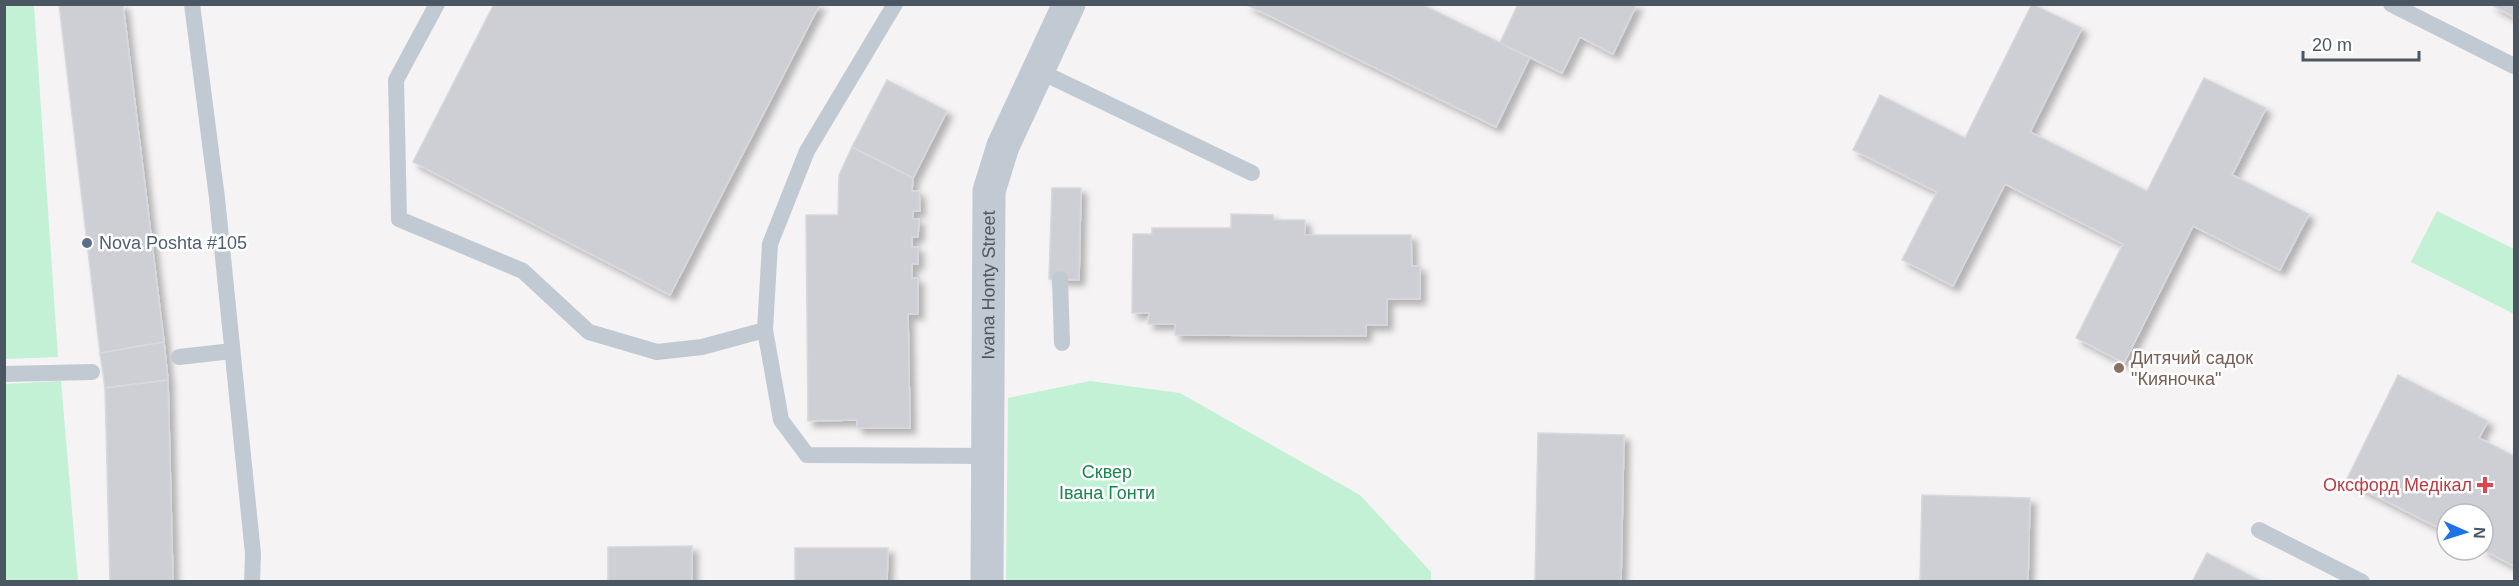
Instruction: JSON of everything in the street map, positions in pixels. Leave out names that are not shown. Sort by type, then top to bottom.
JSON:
[{"type":"street","name":"Ivana Honty Street","points":[[987,582],[989,191],[1003,146],[1069,4]]},
{"type":"lane","points":[[192,4],[217,198],[253,554],[252,582]]},
{"type":"lane","points":[[437,4],[396,80],[399,219],[523,271],[589,332],[657,352],[702,347],[765,330]]},
{"type":"lane","points":[[895,4],[807,151],[770,244],[765,330],[781,420],[807,455],[989,456]]},
{"type":"lane","points":[[2391,4],[2514,66]]},
{"type":"lane","points":[[1037,70],[1252,173]]},
{"type":"lane","points":[[1060,279],[1062,344]]},
{"type":"lane","points":[[178,357],[232,351]]},
{"type":"lane","points":[[4,374],[92,372]]},
{"type":"lane","points":[[2259,530],[2362,582]]},
{"type":"green space","points":[[4,5],[34,5],[58,357],[5,359]]},
{"type":"green space","points":[[2437,211],[2514,249],[2514,314],[2411,262]]},
{"type":"green space","points":[[61,381],[78,581],[5,582],[5,384]]},
{"type":"green space","name":"Сквер Івана Гонти","points":[[1090,381],[1180,393],[1360,495],[1431,572],[1431,581],[1006,581],[1008,398]]},
{"type":"building","points":[[59,4],[123,4],[164,342],[100,353]]},
{"type":"building","points":[[494,4],[820,4],[670,295],[413,162]]},
{"type":"building","points":[[1245,4],[1421,4],[1530,57],[1496,127]]},
{"type":"building","points":[[1518,4],[1637,4],[1613,54],[1580,37],[1562,73],[1500,43]]},
{"type":"building","points":[[2032,4],[2082,28],[2030,132],[2147,191],[2204,78],[2266,108],[2232,175],[2309,214],[2280,270],[2193,226],[2124,363],[2076,338],[2123,244],[2005,184],[1953,286],[1902,260],[1937,192],[1853,150],[1880,95],[1965,138]]},
{"type":"building","points":[[2490,4],[2514,4],[2514,17]]},
{"type":"building","points":[[887,80],[947,111],[913,178],[852,147]]},
{"type":"building","points":[[852,147],[913,178],[912,191],[919,191],[920,211],[913,211],[913,219],[919,219],[918,237],[912,237],[912,247],[918,247],[918,264],[912,264],[912,278],[918,278],[918,314],[908,314],[910,428],[857,428],[857,420],[808,421],[806,215],[838,215],[839,175]]},
{"type":"building","points":[[1052,188],[1081,188],[1079,280],[1049,279]]},
{"type":"building","points":[[1231,214],[1273,215],[1274,220],[1305,220],[1305,235],[1411,235],[1412,266],[1420,266],[1420,299],[1387,299],[1387,325],[1366,325],[1366,336],[1175,335],[1175,324],[1148,324],[1149,313],[1132,313],[1133,234],[1152,234],[1152,228],[1231,228]]},
{"type":"building","points":[[164,342],[168,380],[105,388],[100,353]]},
{"type":"building","points":[[2398,375],[2488,421],[2479,438],[2514,456],[2514,566],[2495,556],[2495,502],[2435,502],[2435,526],[2346,481]]},
{"type":"building","points":[[168,380],[173,582],[110,582],[105,388]]},
{"type":"building","points":[[1538,433],[1624,435],[1621,582],[1535,582]]},
{"type":"building","points":[[1922,495],[2030,498],[2028,582],[1920,582]]},
{"type":"building","points":[[692,546],[692,582],[608,582],[608,547]]},
{"type":"building","points":[[795,548],[888,548],[887,582],[795,582]]},
{"type":"building","points":[[2207,553],[2263,582],[2192,582]]},
{"type":"place","name":"Nova Poshta #105","points":[[87,243]]},
{"type":"place","name":"Дитячий садок \"Кияночка\"","points":[[2119,368]]},
{"type":"place","name":"Оксфорд Медікал","points":[[2485,485]]}]
